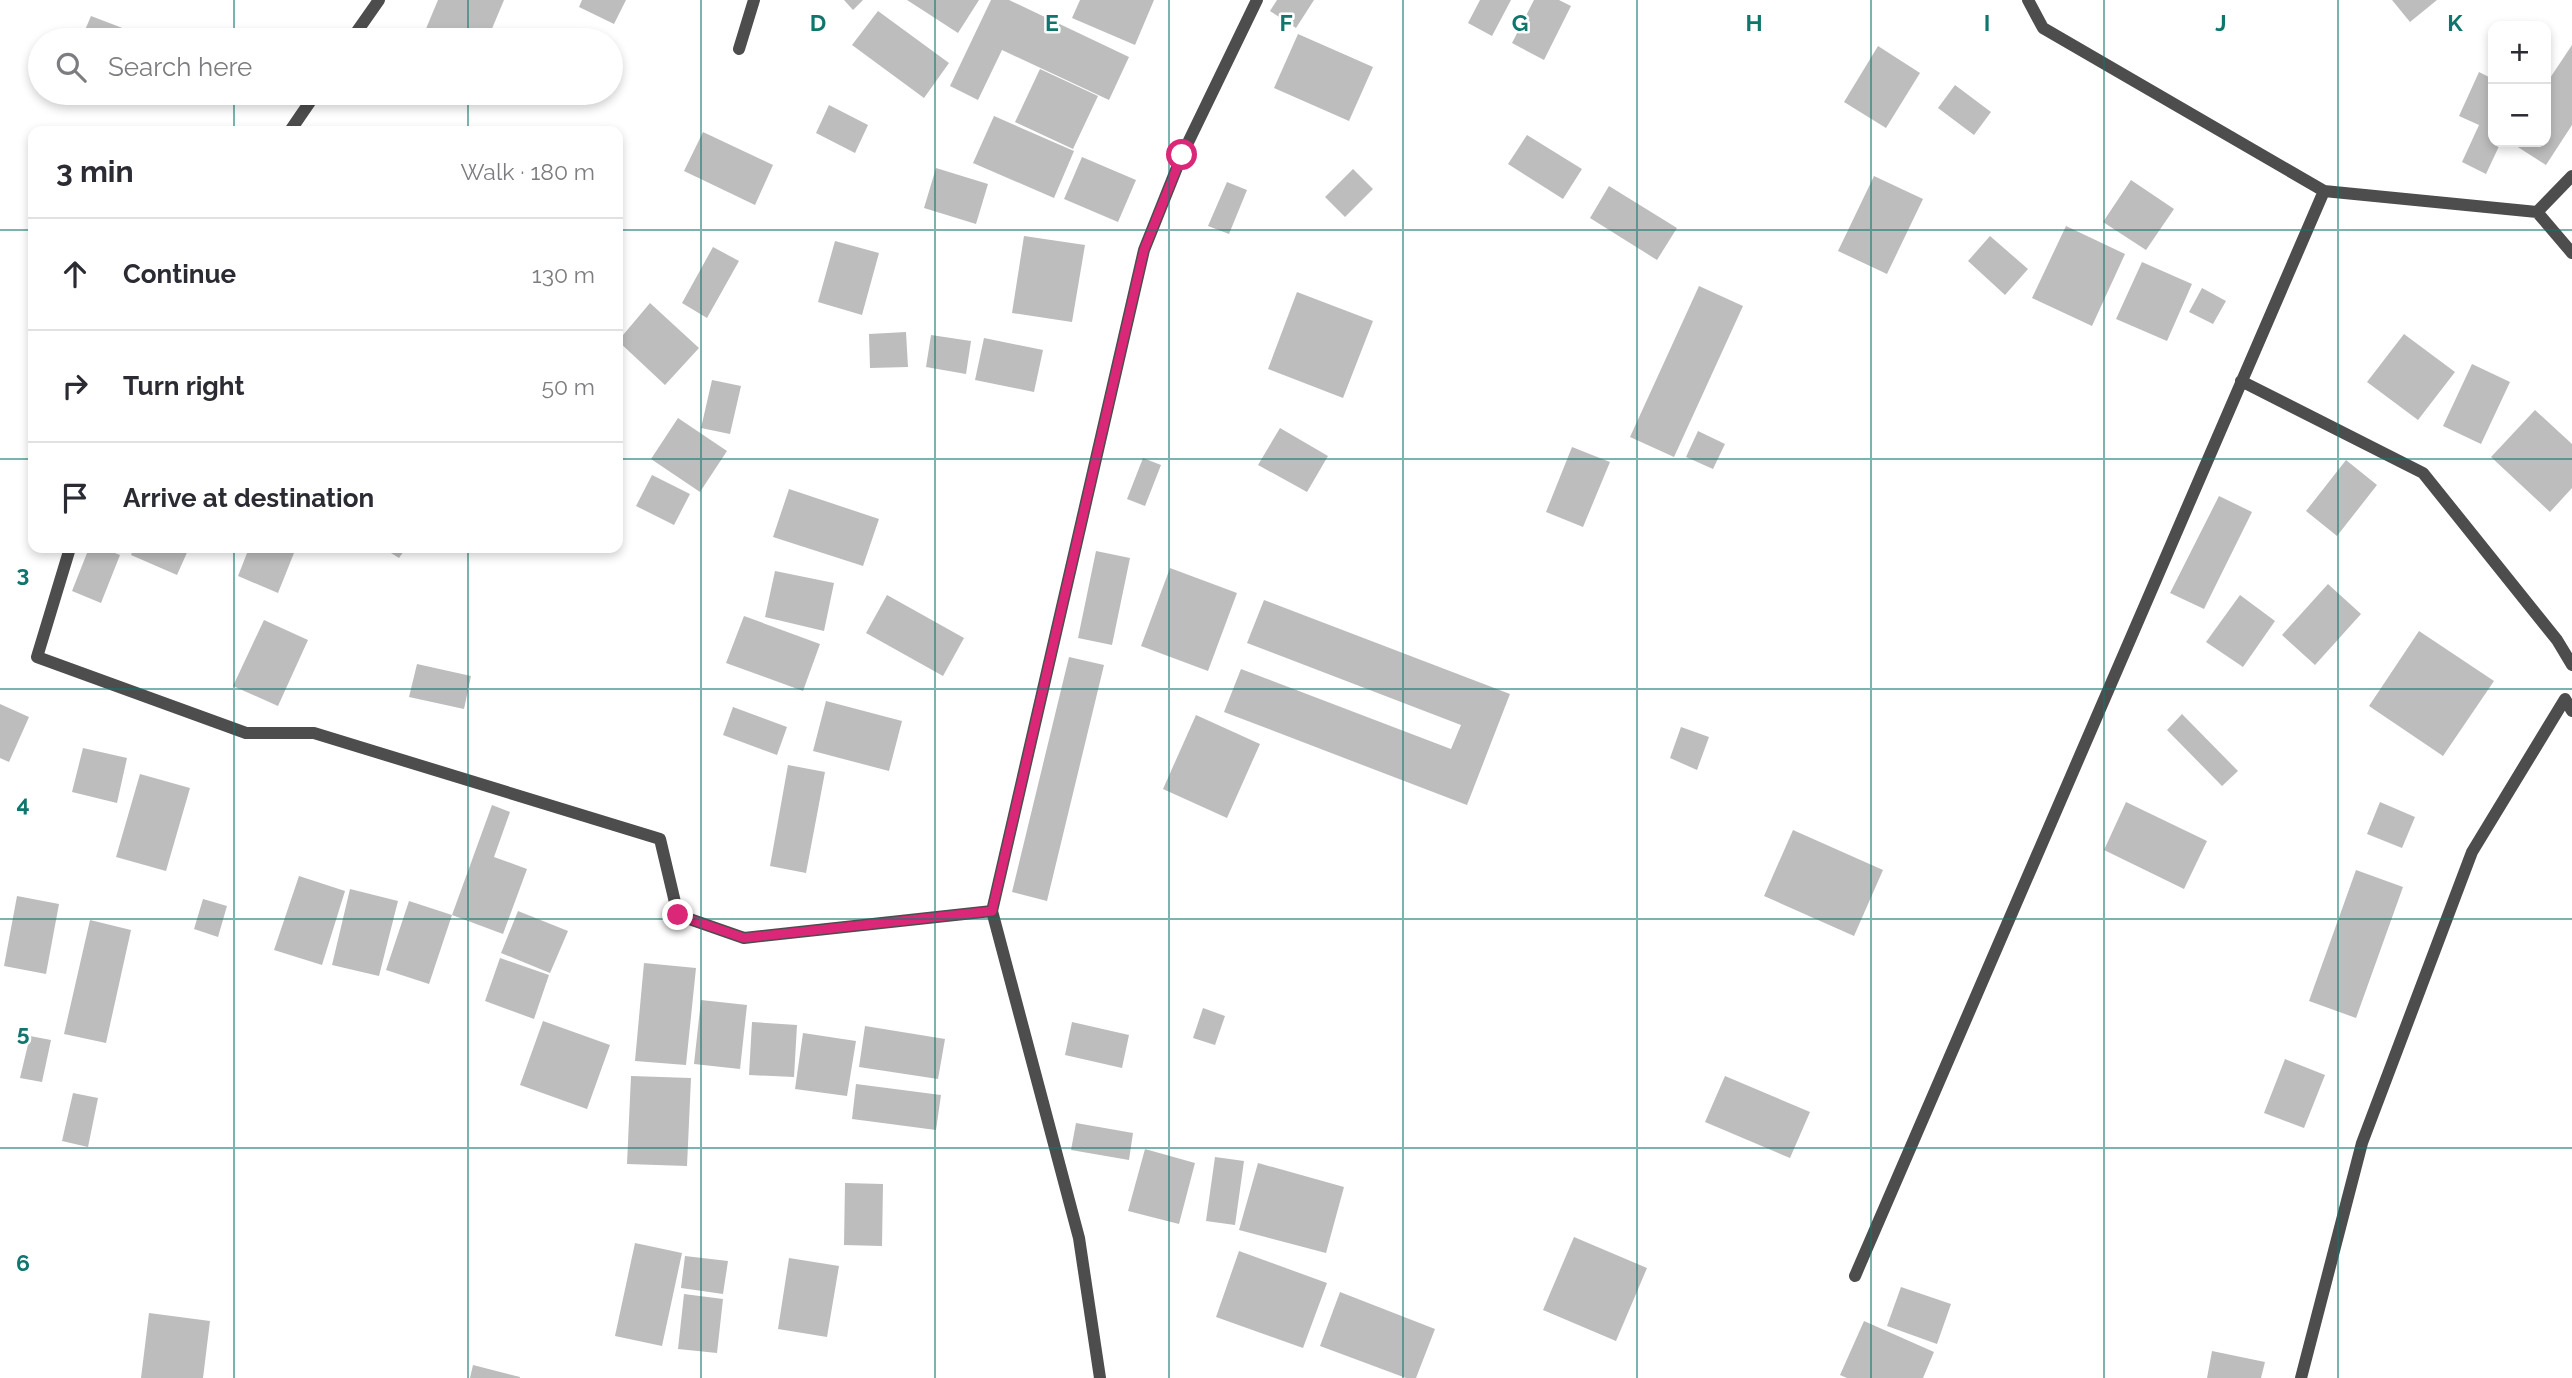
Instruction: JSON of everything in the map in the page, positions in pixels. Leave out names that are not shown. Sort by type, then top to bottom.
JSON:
[{"type":"street","points":[[359,28],[379,0]]},
{"type":"street","points":[[739,49],[754,0]]},
{"type":"street","points":[[1100,1378],[1079,1238],[992,911],[1144,250],[1182,155],[1257,0]]},
{"type":"street","points":[[2028,0],[2043,28],[2324,191],[2537,212],[2572,253]]},
{"type":"street","points":[[293,126],[308,105]]},
{"type":"street","points":[[2537,212],[2572,176]]},
{"type":"street","points":[[1855,1276],[2324,191]]},
{"type":"street","points":[[2241,381],[2424,473],[2557,640],[2572,665]]},
{"type":"street","points":[[68,553],[37,656],[246,733],[314,733],[660,839],[678,915],[744,938],[992,911]]},
{"type":"street","points":[[2301,1378],[2362,1143],[2472,852],[2566,699],[2572,711]]},
{"type":"building","points":[[438,0],[504,0],[492,28],[426,28]]},
{"type":"building","points":[[582,0],[626,0],[614,24],[579,7]]},
{"type":"building","points":[[844,0],[863,0],[853,10]]},
{"type":"building","points":[[907,0],[979,0],[958,33]]},
{"type":"building","points":[[991,0],[1009,0],[1129,57],[1109,100],[1002,50],[978,100],[950,86]]},
{"type":"building","points":[[1080,0],[1154,0],[1135,45],[1072,18]]},
{"type":"building","points":[[1277,0],[1314,0],[1296,28],[1270,11]]},
{"type":"building","points":[[1480,0],[1511,0],[1492,36],[1468,23]]},
{"type":"building","points":[[1534,0],[1559,0],[1571,6],[1544,60],[1512,43]]},
{"type":"building","points":[[2392,0],[2437,0],[2410,22]]},
{"type":"building","points":[[878,11],[949,63],[924,98],[852,45]]},
{"type":"building","points":[[91,16],[122,28],[86,28]]},
{"type":"building","points":[[1298,34],[1373,67],[1349,121],[1274,88]]},
{"type":"building","points":[[2572,45],[2572,125],[2546,165],[2518,147],[2551,147],[2551,76]]},
{"type":"building","points":[[1878,46],[1920,73],[1886,128],[1844,102]]},
{"type":"building","points":[[1040,69],[1098,96],[1073,149],[1015,122]]},
{"type":"building","points":[[2479,72],[2488,76],[2488,147],[2499,147],[2486,174],[2462,162],[2479,125],[2459,116]]},
{"type":"building","points":[[1955,85],[1991,112],[1974,135],[1938,108]]},
{"type":"building","points":[[829,105],[868,125],[855,153],[816,133]]},
{"type":"building","points":[[994,116],[1074,151],[1054,198],[973,163]]},
{"type":"building","points":[[703,132],[773,165],[755,205],[684,171]]},
{"type":"building","points":[[1527,135],[1582,169],[1563,199],[1508,164]]},
{"type":"building","points":[[1082,157],[1136,180],[1118,222],[1064,199]]},
{"type":"building","points":[[936,168],[988,184],[976,224],[924,208]]},
{"type":"building","points":[[1353,169],[1373,189],[1345,217],[1325,197]]},
{"type":"building","points":[[1874,176],[1923,199],[1887,274],[1838,251]]},
{"type":"building","points":[[2131,180],[2174,209],[2146,250],[2103,222]]},
{"type":"building","points":[[1227,182],[1247,190],[1229,234],[1208,226]]},
{"type":"building","points":[[1609,186],[1677,228],[1657,260],[1590,218]]},
{"type":"building","points":[[2066,226],[2125,254],[2092,326],[2032,298]]},
{"type":"building","points":[[1024,236],[1085,245],[1072,322],[1012,313]]},
{"type":"building","points":[[1990,236],[2028,269],[2005,295],[1968,261]]},
{"type":"building","points":[[835,241],[879,253],[862,315],[818,302]]},
{"type":"building","points":[[713,247],[739,261],[707,318],[682,303]]},
{"type":"building","points":[[2142,262],[2192,284],[2167,341],[2116,319]]},
{"type":"building","points":[[1699,286],[1743,306],[1674,457],[1630,437]]},
{"type":"building","points":[[2202,288],[2226,301],[2213,324],[2189,312]]},
{"type":"building","points":[[1297,292],[1373,321],[1343,398],[1268,369]]},
{"type":"building","points":[[650,303],[699,348],[665,385],[623,346],[623,335]]},
{"type":"building","points":[[906,332],[908,367],[870,368],[869,334]]},
{"type":"building","points":[[2404,334],[2455,372],[2418,420],[2367,382]]},
{"type":"building","points":[[931,335],[971,341],[966,374],[926,367]]},
{"type":"building","points":[[984,338],[1043,350],[1034,392],[975,380]]},
{"type":"building","points":[[2472,364],[2510,382],[2481,444],[2443,426]]},
{"type":"building","points":[[712,380],[741,386],[730,434],[701,428]]},
{"type":"building","points":[[2535,410],[2572,444],[2572,488],[2550,512],[2491,457]]},
{"type":"building","points":[[678,418],[727,451],[700,492],[651,459]]},
{"type":"building","points":[[1280,428],[1328,456],[1307,492],[1258,465]]},
{"type":"building","points":[[1698,431],[1725,444],[1713,469],[1686,457]]},
{"type":"building","points":[[1572,447],[1610,462],[1583,527],[1546,512]]},
{"type":"building","points":[[1143,458],[1161,465],[1145,506],[1127,499]]},
{"type":"building","points":[[2346,460],[2377,485],[2337,536],[2306,511]]},
{"type":"building","points":[[652,475],[690,494],[674,525],[636,506]]},
{"type":"building","points":[[789,489],[879,519],[863,566],[773,537]]},
{"type":"building","points":[[2219,496],[2252,512],[2204,609],[2170,593]]},
{"type":"building","points":[[1096,551],[1130,558],[1112,645],[1078,638]]},
{"type":"building","points":[[87,553],[120,555],[101,603],[72,591]]},
{"type":"building","points":[[132,553],[187,553],[177,575],[131,555]]},
{"type":"building","points":[[247,553],[294,553],[278,593],[238,576]]},
{"type":"building","points":[[1170,568],[1237,593],[1208,671],[1141,646]]},
{"type":"building","points":[[775,571],[834,583],[824,631],[765,617]]},
{"type":"building","points":[[2328,584],[2361,614],[2315,665],[2282,635]]},
{"type":"building","points":[[887,595],[964,638],[943,676],[866,633]]},
{"type":"building","points":[[2240,595],[2275,621],[2243,667],[2206,642]]},
{"type":"building","points":[[1264,600],[1510,694],[1467,805],[1224,712],[1241,669],[1451,749],[1461,725],[1247,643]]},
{"type":"building","points":[[744,616],[820,644],[803,691],[726,663]]},
{"type":"building","points":[[264,620],[308,640],[278,706],[233,686]]},
{"type":"building","points":[[2419,631],[2494,681],[2443,756],[2369,706]]},
{"type":"building","points":[[1069,657],[1104,665],[1047,901],[1012,892]]},
{"type":"building","points":[[417,664],[471,676],[464,709],[409,697]]},
{"type":"building","points":[[826,701],[902,721],[889,771],[813,751]]},
{"type":"building","points":[[0,704],[29,717],[9,762],[0,758]]},
{"type":"building","points":[[733,707],[787,727],[777,755],[723,735]]},
{"type":"building","points":[[2182,714],[2238,771],[2222,786],[2167,730]]},
{"type":"building","points":[[1196,715],[1260,744],[1227,818],[1163,789]]},
{"type":"building","points":[[1681,727],[1709,737],[1697,770],[1670,758]]},
{"type":"building","points":[[83,748],[127,758],[117,803],[72,792]]},
{"type":"building","points":[[788,765],[825,772],[806,873],[770,866]]},
{"type":"building","points":[[140,774],[190,788],[166,871],[116,857]]},
{"type":"building","points":[[2126,802],[2207,841],[2184,889],[2104,850]]},
{"type":"building","points":[[2380,802],[2415,817],[2402,848],[2367,834]]},
{"type":"building","points":[[492,805],[510,812],[494,857],[527,869],[503,934],[452,915]]},
{"type":"building","points":[[1793,830],[1883,870],[1854,936],[1764,896]]},
{"type":"building","points":[[2356,870],[2403,887],[2356,1018],[2309,1001]]},
{"type":"building","points":[[299,876],[345,891],[322,965],[274,950]]},
{"type":"building","points":[[350,889],[398,901],[379,976],[332,965]]},
{"type":"building","points":[[17,896],[59,904],[46,974],[4,966]]},
{"type":"building","points":[[203,899],[227,906],[218,937],[194,929]]},
{"type":"building","points":[[409,901],[452,915],[429,984],[386,970]]},
{"type":"building","points":[[518,911],[568,931],[550,973],[501,953]]},
{"type":"building","points":[[90,920],[131,930],[106,1043],[64,1034]]},
{"type":"building","points":[[500,958],[549,975],[534,1019],[485,1001]]},
{"type":"building","points":[[644,963],[696,968],[686,1065],[635,1061]]},
{"type":"building","points":[[701,1000],[747,1005],[740,1069],[694,1064]]},
{"type":"building","points":[[1203,1008],[1225,1016],[1215,1045],[1193,1038]]},
{"type":"building","points":[[543,1021],[610,1045],[587,1109],[520,1085]]},
{"type":"building","points":[[752,1022],[797,1025],[794,1077],[749,1075]]},
{"type":"building","points":[[1072,1022],[1129,1035],[1122,1068],[1065,1055]]},
{"type":"building","points":[[865,1026],[945,1039],[938,1079],[859,1067]]},
{"type":"building","points":[[803,1033],[856,1041],[847,1096],[795,1089]]},
{"type":"building","points":[[30,1036],[51,1040],[42,1082],[20,1078]]},
{"type":"building","points":[[2285,1059],[2325,1075],[2304,1128],[2264,1113]]},
{"type":"building","points":[[631,1076],[691,1078],[687,1166],[627,1164]]},
{"type":"building","points":[[1725,1076],[1810,1112],[1790,1158],[1705,1122]]},
{"type":"building","points":[[856,1084],[941,1095],[936,1130],[852,1119]]},
{"type":"building","points":[[73,1093],[98,1098],[88,1147],[62,1141]]},
{"type":"building","points":[[1076,1123],[1133,1133],[1129,1160],[1071,1150]]},
{"type":"building","points":[[1145,1149],[1195,1163],[1179,1224],[1128,1211]]},
{"type":"building","points":[[1215,1157],[1244,1161],[1235,1225],[1206,1221]]},
{"type":"building","points":[[1258,1163],[1344,1187],[1326,1253],[1239,1230]]},
{"type":"building","points":[[845,1183],[883,1184],[882,1246],[844,1245]]},
{"type":"building","points":[[1574,1237],[1647,1268],[1616,1341],[1543,1310]]},
{"type":"building","points":[[635,1243],[682,1253],[662,1346],[615,1336]]},
{"type":"building","points":[[1239,1251],[1327,1283],[1303,1348],[1216,1317]]},
{"type":"building","points":[[685,1256],[728,1261],[723,1294],[681,1288]]},
{"type":"building","points":[[789,1258],[839,1266],[827,1337],[778,1329]]},
{"type":"building","points":[[1901,1287],[1951,1304],[1937,1344],[1887,1326]]},
{"type":"building","points":[[1340,1292],[1435,1329],[1416,1378],[1406,1378],[1320,1346]]},
{"type":"building","points":[[684,1294],[723,1299],[717,1353],[678,1349]]},
{"type":"building","points":[[149,1313],[210,1321],[203,1378],[141,1378]]},
{"type":"building","points":[[1864,1321],[1934,1352],[1923,1378],[1847,1378],[1840,1375]]},
{"type":"building","points":[[2212,1351],[2265,1362],[2261,1378],[2207,1378]]},
{"type":"building","points":[[473,1365],[520,1377],[520,1378],[470,1378]]},
{"type":"route","points":[[678,915],[744,938],[992,911],[1062,616],[1144,250],[1182,155]]}]
